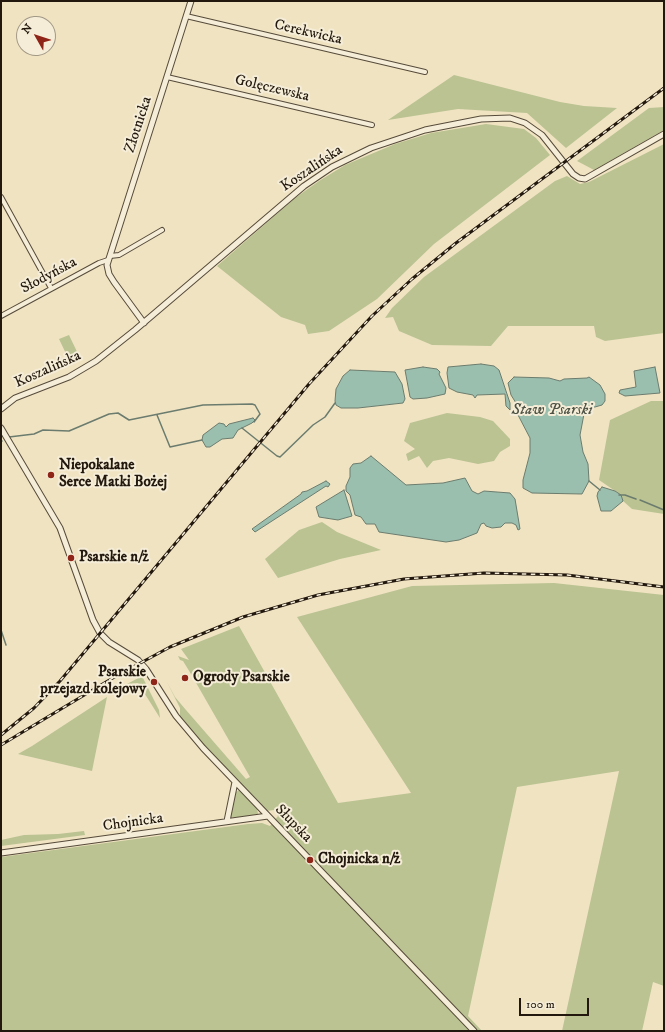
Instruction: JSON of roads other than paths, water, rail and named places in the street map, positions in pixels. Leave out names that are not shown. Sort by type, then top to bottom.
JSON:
[{"type":"street","name":"Złotnicka","points":[[144,323],[111,278],[108,270],[109,258],[191,1]]},
{"type":"street","name":"Cerekwicka","points":[[186,16],[425,72]]},
{"type":"street","name":"Golęczewska","points":[[167,77],[372,125]]},
{"type":"street","name":"Koszalińska","points":[[1,409],[15,398],[84,369],[144,323],[304,186],[344,161],[397,138],[425,130],[481,119],[515,119],[542,134],[573,174],[579,178],[585,179],[664,134]]},
{"type":"street","points":[[1,196],[51,288]]},
{"type":"street","points":[[109,258],[119,255],[162,230]]},
{"type":"street","name":"Słodyńska","points":[[1,316],[109,258]]},
{"type":"street","name":"Słupska","points":[[1,428],[60,528],[97,629],[109,642],[138,660],[146,669],[176,716],[235,782],[474,1031]]},
{"type":"street","points":[[227,821],[235,782]]},
{"type":"street","name":"Chojnicka","points":[[1,853],[268,816]]},
{"type":"water","points":[[481,364],[494,366],[499,370],[510,403],[510,410],[506,406],[505,394],[477,395],[475,398],[473,395],[457,392],[449,388],[447,373],[448,367]]},
{"type":"water","points":[[423,367],[437,369],[440,372],[439,374],[446,388],[445,394],[427,398],[413,399],[410,397],[405,370]]},
{"type":"water","points":[[655,367],[660,393],[625,396],[619,393],[620,390],[636,387],[634,371]]},
{"type":"water","points":[[350,370],[395,372],[402,384],[405,399],[403,403],[358,408],[341,408],[336,405],[336,389],[343,376]]},
{"type":"water","name":"Staw Psarski","points":[[514,377],[549,378],[560,381],[564,379],[589,377],[600,385],[605,394],[605,401],[602,405],[588,409],[585,408],[584,404],[582,405],[584,414],[580,435],[583,452],[588,464],[589,481],[582,494],[532,493],[523,488],[523,480],[530,453],[530,438],[518,415],[516,403],[511,395],[508,383]]},
{"type":"water","points":[[253,418],[255,420],[252,423],[238,430],[233,438],[222,439],[210,447],[206,447],[202,440],[203,435],[219,423],[224,424],[226,427],[229,424]]},
{"type":"water","points":[[371,456],[406,485],[443,483],[465,478],[472,491],[478,494],[484,491],[510,493],[515,499],[520,529],[518,530],[516,525],[512,523],[505,523],[501,527],[492,528],[486,526],[484,523],[481,524],[477,533],[459,540],[446,542],[379,532],[375,524],[366,524],[361,517],[355,515],[350,495],[346,491],[346,486],[350,477],[350,468],[353,464],[361,463]]},
{"type":"water","points":[[326,481],[330,484],[328,487],[326,486],[255,532],[252,529],[302,492]]},
{"type":"water","points":[[602,487],[615,491],[621,495],[623,501],[611,511],[601,511],[597,496]]},
{"type":"water","points":[[344,490],[352,516],[338,520],[319,517],[316,507]]},
{"type":"waterway","points":[[242,428],[280,457],[313,425],[325,417],[335,403]]},
{"type":"waterway","points":[[9,437],[34,434],[43,430],[69,431],[109,414],[118,413],[129,420],[203,405],[252,404],[255,405],[260,414],[254,422]]},
{"type":"waterway","points":[[157,415],[170,447],[202,440]]},
{"type":"waterway","points":[[589,481],[600,490]]},
{"type":"waterway","points":[[619,495],[625,495],[636,499]]},
{"type":"waterway","points":[[640,500],[664,510]]},
{"type":"waterway","points":[[1,630],[6,645]]},
{"type":"railway","points":[[1,735],[34,708],[60,681],[309,384],[372,316],[412,279],[456,243],[664,88]]},
{"type":"railway","points":[[1,745],[111,679],[170,647],[243,617],[318,595],[404,579],[484,573],[567,575],[664,587]]},
{"type":"place","name":"Niepokalane Serce Matki Bożej","points":[[51,475]]},
{"type":"place","name":"Psarskie n/ż","points":[[71,558]]},
{"type":"place","name":"Ogrody Psarskie","points":[[185,678]]},
{"type":"place","name":"Psarskie przejazd kolejowy","points":[[154,682]]},
{"type":"place","name":"Chojnicka n/ż","points":[[310,860]]}]
